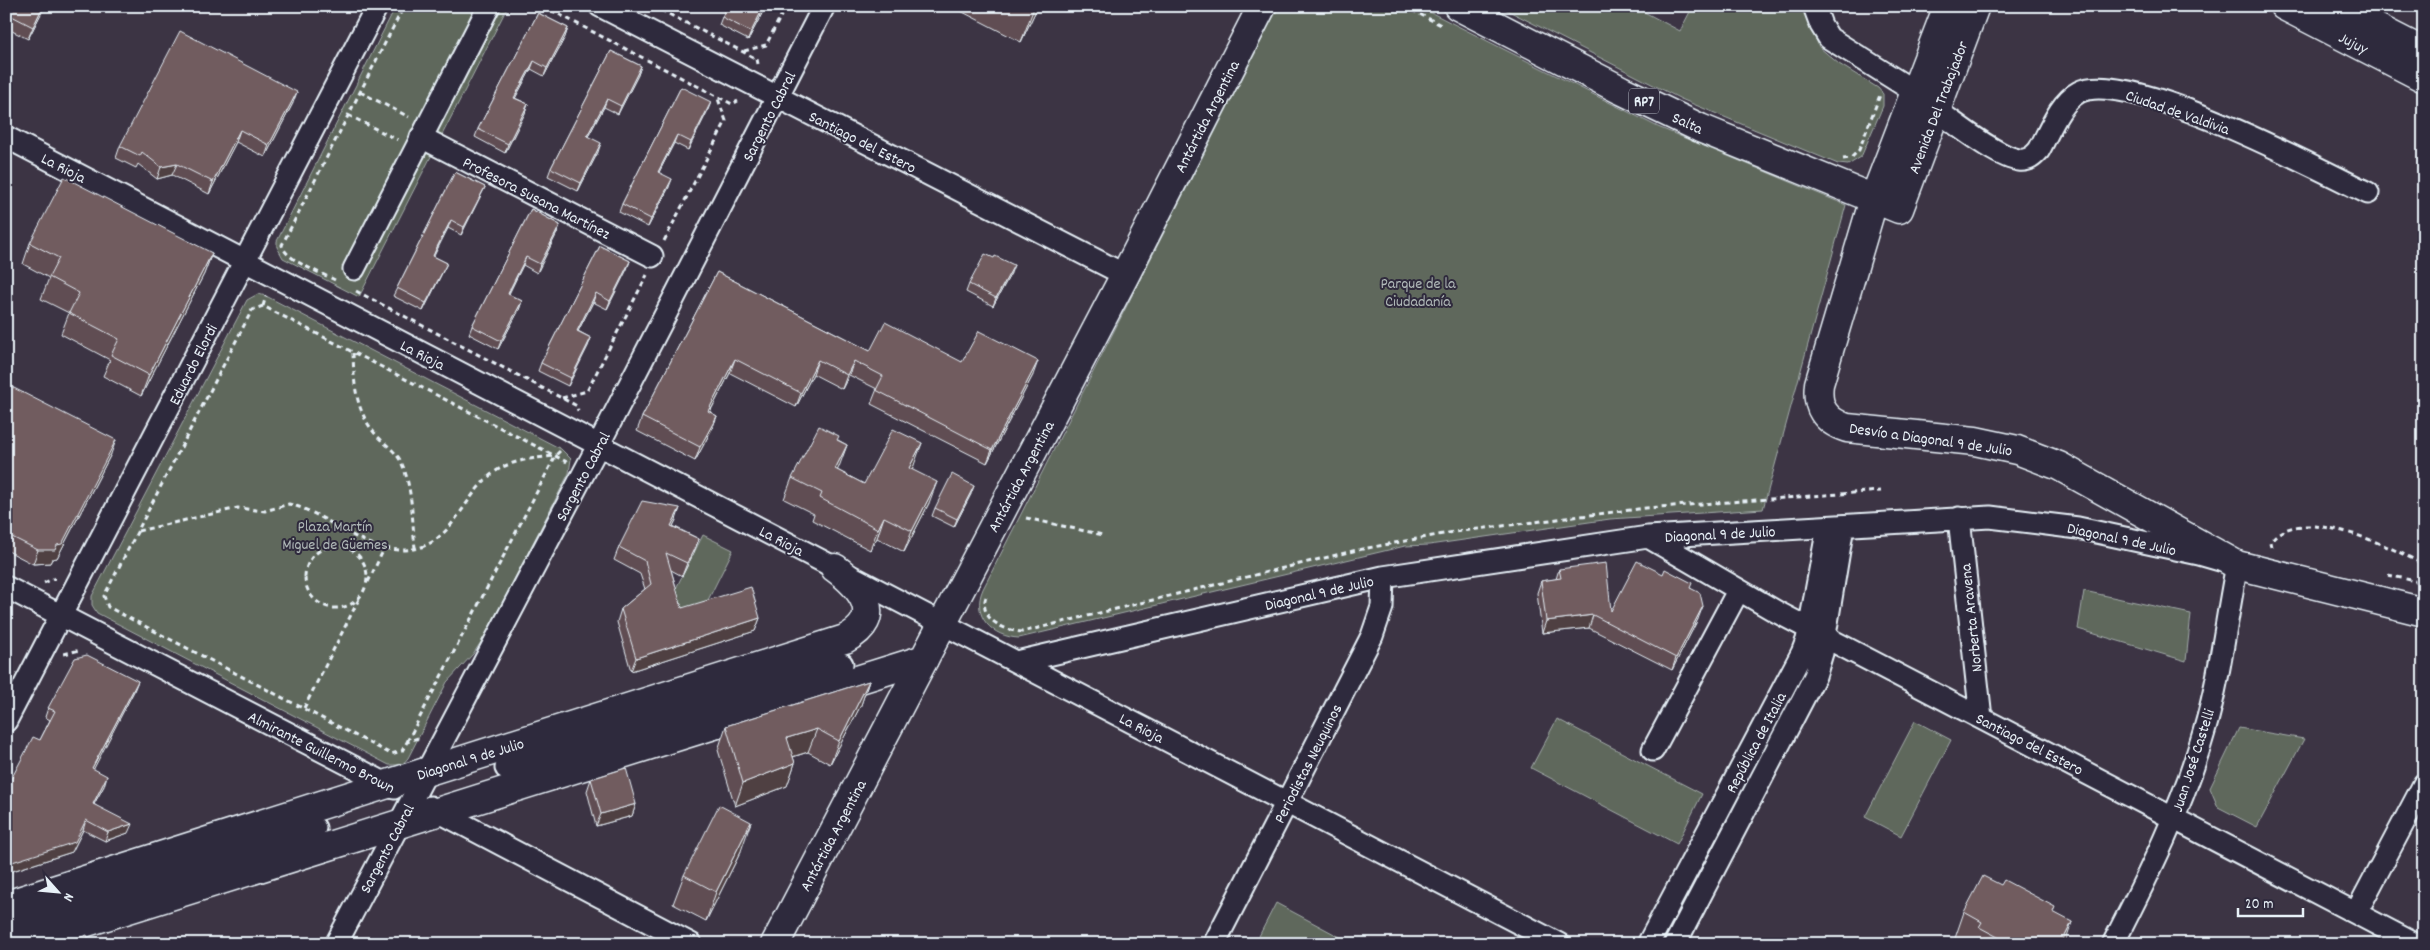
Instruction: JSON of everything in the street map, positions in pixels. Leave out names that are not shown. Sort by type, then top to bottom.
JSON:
[{"type":"main road","name":"Antártida Argentina","points":[[775,944],[1125,275],[1262,6]]},
{"type":"main road","name":"Salta","points":[[1458,6],[1621,90],[1700,128],[1886,204]]},
{"type":"main road","name":"Avenida Del Trabajador","points":[[1886,204],[1915,92],[1948,6]]},
{"type":"main road","name":"Avenida Del Trabajador","points":[[1886,204],[1936,110],[1975,6]]},
{"type":"main road","name":"Jujuy","points":[[2284,6],[2424,78]]},
{"type":"main road","name":"Jujuy","points":[[2334,6],[2424,52]]},
{"type":"main road","name":"Desvío a Diagonal 9 de Julio","points":[[1886,204],[1819,384],[1818,402],[1822,412],[1830,420],[1847,428],[1995,444],[2038,457],[2238,565]]},
{"type":"main road","name":"Diagonal 9 de Julio","points":[[2238,565],[2424,612]]},
{"type":"main road","name":"Diagonal 9 de Julio","points":[[17,944],[314,829],[386,784],[426,771],[506,768],[842,663],[863,623],[866,608],[865,599],[856,584],[835,568]]},
{"type":"main road","name":"Diagonal 9 de Julio","points":[[6,905],[314,829],[398,826],[438,812],[506,768],[842,663],[924,659]]},
{"type":"street","name":"Eduardo Elordi","points":[[6,721],[377,6]]},
{"type":"street","points":[[354,268],[414,134],[489,6]]},
{"type":"street","name":"Santiago del Estero","points":[[600,6],[1125,275]]},
{"type":"street","name":"Sargento Cabral","points":[[336,944],[599,444],[824,6]]},
{"type":"street","points":[[1814,6],[1821,25],[1830,38],[1915,92]]},
{"type":"street","name":"Ciudad de Valdivia","points":[[1936,110],[2000,152],[2021,160],[2032,158],[2039,150],[2070,99],[2080,91],[2096,87],[2116,89],[2169,104],[2208,119],[2277,149],[2368,193]]},
{"type":"street","name":"Profesora Susana Martínez","points":[[414,134],[652,256]]},
{"type":"street","name":"La Rioja","points":[[6,137],[1559,944]]},
{"type":"street","name":"Diagonal 9 de Julio","points":[[1017,662],[1383,577],[1648,537],[1959,518],[1990,518],[2049,523],[2199,554],[2238,565]]},
{"type":"street","name":"Norberta Aravena","points":[[1959,518],[1981,718]]},
{"type":"street","name":"República de Italia","points":[[1675,944],[1815,676],[1817,633],[1835,527]]},
{"type":"street","name":"Santiago del Estero","points":[[1648,537],[1738,591],[1817,633],[2415,944]]},
{"type":"street","name":"Juan José Castelli","points":[[2112,944],[2150,871],[2172,818],[2204,730],[2238,565]]},
{"type":"street","name":"Periodistas Neuquinos","points":[[1214,944],[1378,623],[1382,607],[1383,577]]},
{"type":"street","name":"Almirante Guillermo Brown","points":[[6,587],[691,944]]},
{"type":"street","points":[[1653,750],[1738,591]]},
{"type":"street","name":"República de Italia","points":[[1648,944],[1802,653],[1817,633]]},
{"type":"street","points":[[2356,913],[2424,784]]},
{"type":"street","points":[[6,926],[314,829]]},
{"type":"path","points":[[543,6],[732,104],[741,100]]},
{"type":"path","points":[[653,6],[757,59],[758,67]]},
{"type":"path","points":[[743,52],[766,45],[786,6]]},
{"type":"path","points":[[1840,159],[1851,158],[1859,150],[1881,91]]},
{"type":"path","points":[[360,92],[414,134]]},
{"type":"path","points":[[348,115],[414,134]]},
{"type":"path","points":[[263,306],[266,296]]},
{"type":"path","points":[[244,305],[252,310]]},
{"type":"path","points":[[561,449],[556,456],[407,742],[402,750],[391,754],[108,607],[104,596],[252,310],[263,306],[556,456],[571,464]]},
{"type":"path","points":[[353,352],[355,390],[363,417],[379,438],[397,454],[405,472],[415,548]]},
{"type":"path","points":[[137,531],[238,508],[265,511],[289,504],[357,537],[385,547],[400,550],[415,548],[429,544],[441,537],[478,488],[498,469],[523,460],[556,456]]},
{"type":"path","points":[[988,593],[985,602],[989,618],[1004,628],[1022,632],[1357,550],[1454,532],[1654,507],[1881,491]]},
{"type":"path","points":[[1022,527],[1030,510]]},
{"type":"path","points":[[1026,518],[1103,535]]},
{"type":"path","points":[[2277,552],[2270,546],[2272,538],[2286,530],[2315,525],[2343,529],[2424,565]]},
{"type":"path","points":[[304,708],[352,613],[362,594],[366,586],[366,568],[356,553],[340,546],[332,546],[318,551],[311,559],[305,574],[306,586],[311,596],[320,604],[331,608],[343,607],[354,602],[362,594],[385,547]]},
{"type":"path","points":[[2386,575],[2424,583]]},
{"type":"path","points":[[41,584],[54,578]]},
{"type":"path","points":[[98,596],[104,596]]},
{"type":"path","points":[[104,611],[108,607]]},
{"type":"path","points":[[352,613],[357,616]]},
{"type":"path","points":[[62,655],[81,650]]},
{"type":"path","points":[[407,742],[418,738]]},
{"type":"path","points":[[378,753],[381,748]]},
{"type":"green space","points":[[396,6],[508,6],[359,297],[283,258],[277,247],[277,241]]},
{"type":"green space","name":"Parque de la Ciudadanía","points":[[1279,6],[1418,6],[1658,127],[1846,205],[1763,509],[1610,519],[1429,545],[1405,546],[1019,638],[1000,634],[986,623],[980,608],[983,589]]},
{"type":"green space","points":[[1499,6],[1633,6],[1680,31],[1693,6],[1803,6],[1819,47],[1839,64],[1878,88],[1883,94],[1883,106],[1861,157],[1848,165],[1838,164],[1681,99]]},
{"type":"green space","name":"Plaza Martín Miguel de Güemes","points":[[258,294],[266,296],[561,449],[571,459],[569,473],[485,636],[473,654],[447,682],[408,758],[402,765],[389,765],[97,613],[92,605],[92,596],[247,300]]},
{"type":"green space","points":[[703,535],[733,550],[701,614],[677,621],[671,598]]},
{"type":"green space","points":[[2084,591],[2191,614],[2186,661],[2078,629]]},
{"type":"green space","points":[[1557,719],[1702,794],[1677,844],[1531,768]]},
{"type":"green space","points":[[1915,721],[1951,740],[1901,836],[1865,817]]},
{"type":"green space","points":[[2239,728],[2304,739],[2257,827],[2218,807],[2210,788]]},
{"type":"green space","points":[[1276,903],[1353,944],[1255,944]]},
{"type":"building","points":[[6,6],[43,6],[33,27],[6,13]]},
{"type":"building","points":[[727,6],[764,6],[751,32],[722,17]]},
{"type":"building","points":[[538,13],[568,28],[547,68],[534,61],[514,98],[528,104],[508,144],[478,129]]},
{"type":"building","points":[[180,31],[297,92],[269,145],[240,130],[213,182],[177,164],[161,167],[142,152],[140,156],[120,146]]},
{"type":"building","points":[[611,51],[641,66],[621,106],[607,99],[587,136],[601,143],[581,183],[551,168]]},
{"type":"building","points":[[681,87],[711,102],[691,142],[677,135],[658,172],[672,179],[651,219],[622,204]]},
{"type":"building","points":[[455,172],[485,187],[464,227],[451,220],[436,249],[433,256],[447,263],[426,303],[397,288]]},
{"type":"building","points":[[64,177],[212,253],[149,375],[111,355],[119,339],[69,313],[79,293],[49,277],[59,258],[30,243]]},
{"type":"building","points":[[531,209],[560,225],[540,264],[526,257],[508,294],[522,301],[501,341],[472,326]]},
{"type":"building","points":[[600,246],[630,261],[610,301],[596,293],[577,331],[591,338],[571,378],[541,363]]},
{"type":"building","points":[[985,254],[994,258],[995,256],[1014,265],[996,298],[969,284]]},
{"type":"building","points":[[717,272],[870,351],[885,322],[962,362],[979,331],[1038,361],[992,450],[876,390],[883,376],[854,361],[847,375],[818,360],[801,393],[735,359],[708,411],[717,416],[700,447],[642,417]]},
{"type":"building","points":[[6,384],[116,440],[62,544],[57,545],[55,550],[38,550],[6,534]]},
{"type":"building","points":[[819,426],[839,436],[837,440],[847,445],[835,469],[864,484],[893,429],[922,443],[909,468],[937,482],[912,531],[884,517],[878,529],[820,498],[822,493],[792,478]]},
{"type":"building","points":[[952,474],[974,486],[957,519],[935,508]]},
{"type":"building","points":[[642,501],[680,508],[671,526],[699,539],[687,563],[666,553],[682,608],[751,587],[760,618],[636,658],[621,609],[651,584],[645,561],[619,547]]},
{"type":"building","points":[[1637,561],[1663,574],[1665,569],[1692,583],[1690,588],[1700,593],[1703,606],[1676,658],[1593,615],[1546,621],[1541,581],[1561,578],[1559,569],[1606,563],[1611,611]]},
{"type":"building","points":[[87,655],[138,681],[92,768],[107,776],[93,804],[132,824],[108,832],[86,820],[75,842],[6,864],[6,789],[33,737],[40,740],[55,711],[48,708],[75,658]]},
{"type":"building","points":[[869,681],[839,741],[817,729],[787,738],[795,763],[743,783],[726,726]]},
{"type":"building","points":[[626,768],[636,804],[601,814],[591,779]]},
{"type":"building","points":[[719,805],[751,822],[716,892],[684,875]]},
{"type":"building","points":[[1983,876],[2001,885],[2004,880],[2055,907],[2053,912],[2072,922],[2061,944],[2011,944],[1979,927],[1982,922],[1964,912]]},
{"type":"building","points":[[87,935],[90,944],[60,944]]}]
